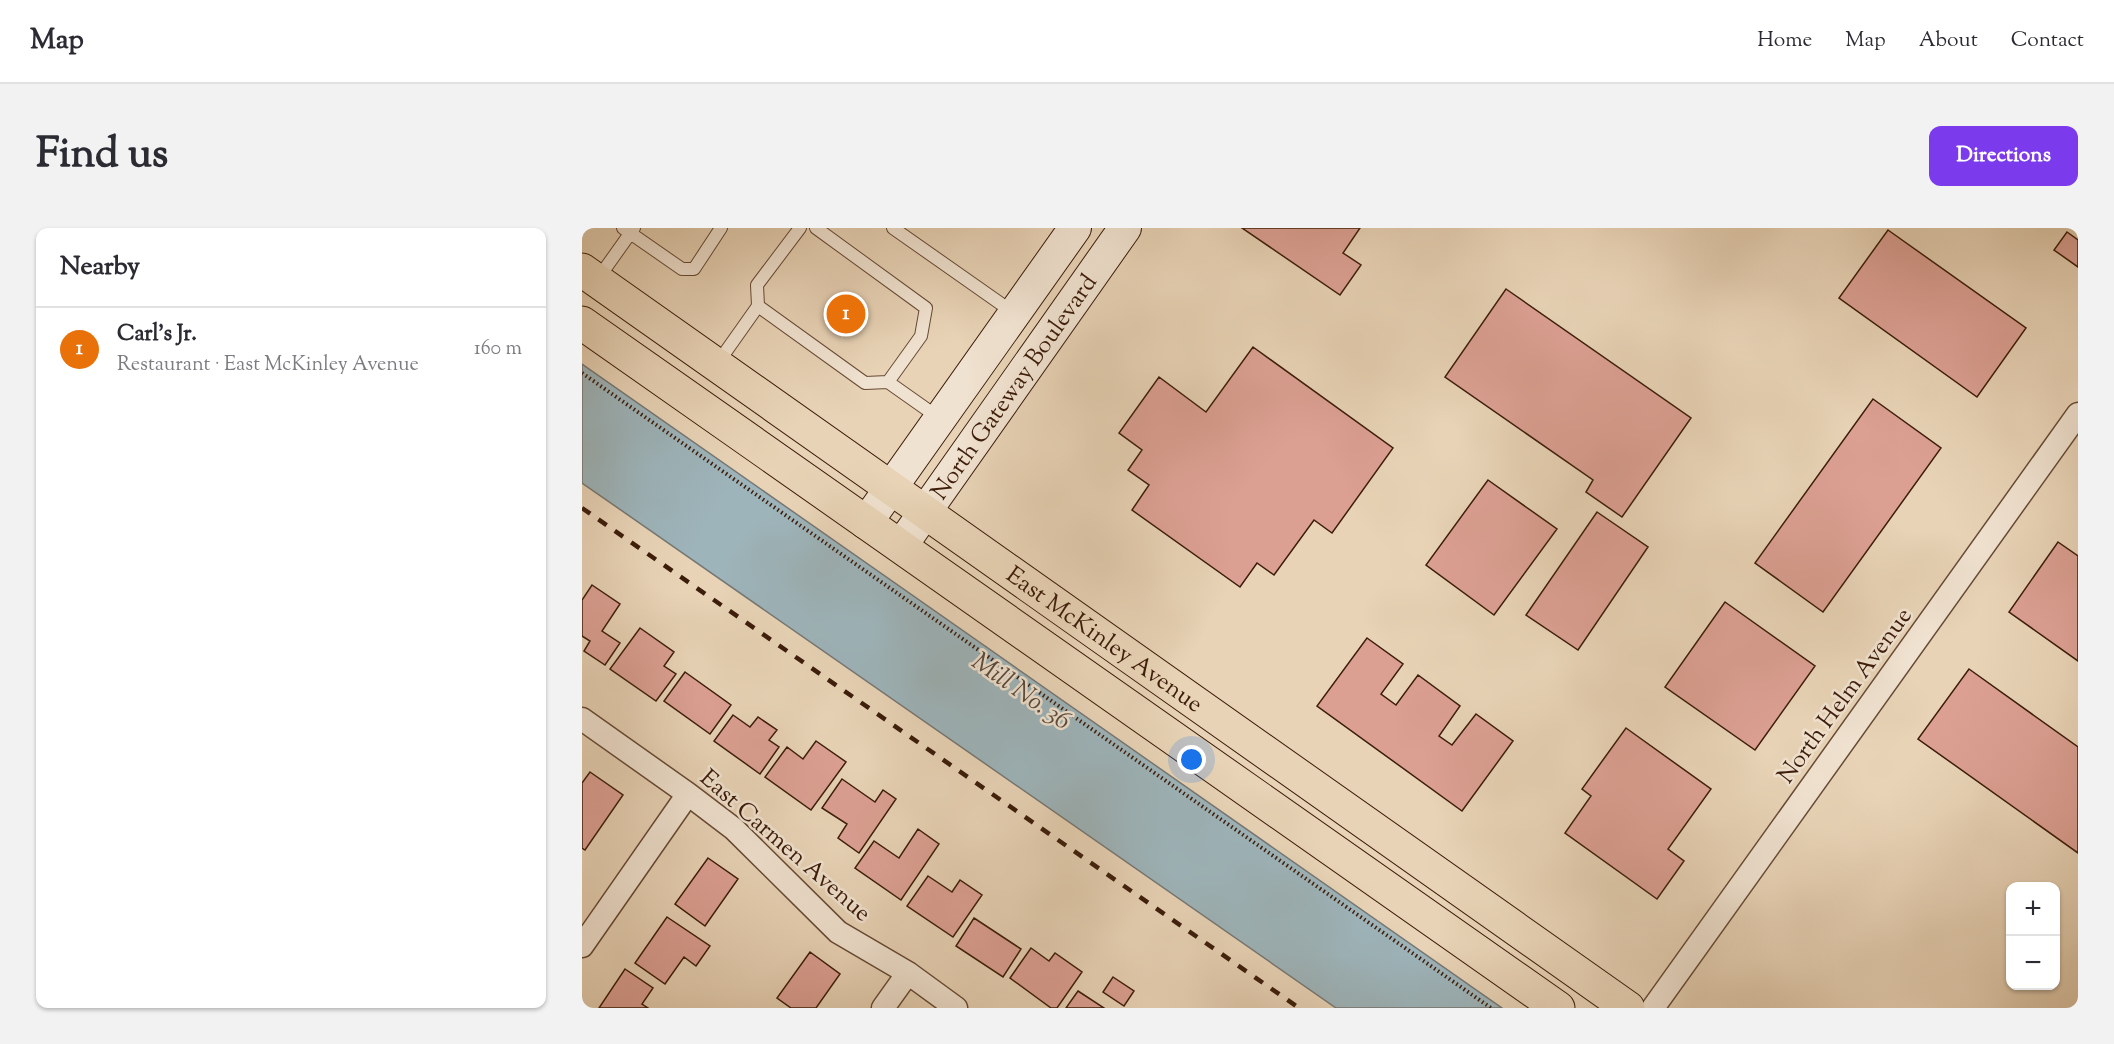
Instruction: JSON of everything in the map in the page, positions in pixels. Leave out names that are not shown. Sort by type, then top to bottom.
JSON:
[{"type":"main road","name":"North Gateway Boulevard","points":[[866,523],[1076,228]]},
{"type":"main road","name":"North Gateway Boulevard","points":[[901,546],[1125,228]]},
{"type":"main road","name":"East McKinley Avenue","points":[[589,275],[1628,1008]]},
{"type":"main road","name":"East McKinley Avenue","points":[[582,323],[1558,1008]]},
{"type":"main road","points":[[1393,892],[1496,942],[1590,1008]]},
{"type":"street","name":"North Helm Avenue","points":[[1653,1008],[2078,414]]},
{"type":"street","name":"East Carmen Avenue","points":[[582,719],[734,830],[838,932],[908,973],[956,1008]]},
{"type":"street","points":[[582,946],[687,794]]},
{"type":"street","points":[[883,1008],[908,973]]},
{"type":"lane","points":[[589,275],[629,230],[682,269],[694,269],[721,228]]},
{"type":"lane","points":[[716,365],[758,306],[757,285],[800,228]]},
{"type":"lane","points":[[816,228],[926,308],[921,336],[888,382]]},
{"type":"lane","points":[[892,228],[1015,314]]},
{"type":"lane","points":[[758,306],[865,383],[888,382],[940,419]]},
{"type":"path","points":[[582,373],[1491,1008]]},
{"type":"water","name":"Mill No. 36","points":[[582,364],[1502,1008],[1336,1008],[582,483]]},
{"type":"building","points":[[1242,228],[1360,228],[1343,253],[1361,265],[1340,295]]},
{"type":"building","points":[[1888,230],[2026,328],[1977,397],[1839,298]]},
{"type":"building","points":[[2067,232],[2078,240],[2078,267],[2054,250]]},
{"type":"building","points":[[1506,289],[1691,418],[1622,517],[1586,492],[1593,480],[1445,377]]},
{"type":"building","points":[[1253,347],[1393,448],[1332,533],[1314,520],[1274,575],[1257,563],[1240,587],[1132,510],[1149,485],[1128,470],[1142,450],[1119,433],[1159,377],[1206,412]]},
{"type":"building","points":[[1873,399],[1941,448],[1823,612],[1755,563]]},
{"type":"building","points":[[1488,480],[1557,529],[1494,615],[1426,565]]},
{"type":"building","points":[[1597,512],[1648,547],[1578,650],[1526,615]]},
{"type":"building","points":[[2058,542],[2078,556],[2078,661],[2009,612]]},
{"type":"building","points":[[592,585],[620,604],[602,631],[620,643],[605,665],[584,651],[590,641],[582,636],[582,600]]},
{"type":"building","points":[[1725,602],[1815,666],[1755,750],[1665,687]]},
{"type":"building","points":[[640,628],[674,652],[664,666],[676,674],[656,701],[610,669]]},
{"type":"building","points":[[1367,638],[1403,664],[1381,694],[1396,705],[1418,675],[1460,706],[1439,736],[1452,745],[1476,714],[1513,741],[1462,811],[1317,706]]},
{"type":"building","points":[[1969,669],[2078,747],[2078,853],[1918,739]]},
{"type":"building","points":[[685,672],[731,705],[710,734],[664,701]]},
{"type":"building","points":[[733,715],[750,727],[758,717],[777,730],[769,740],[779,747],[760,774],[714,741]]},
{"type":"building","points":[[1626,728],[1711,789],[1668,849],[1684,861],[1657,899],[1565,833],[1591,796],[1582,789]]},
{"type":"building","points":[[816,741],[846,762],[811,810],[765,777],[787,747],[803,759]]},
{"type":"building","points":[[590,772],[623,795],[585,850],[582,848],[582,783]]},
{"type":"building","points":[[842,779],[875,802],[883,790],[896,799],[859,853],[838,838],[847,824],[822,808]]},
{"type":"building","points":[[918,829],[939,844],[901,900],[855,868],[874,841],[899,858]]},
{"type":"building","points":[[708,858],[738,879],[705,926],[675,904]]},
{"type":"building","points":[[928,876],[952,892],[960,880],[982,895],[953,937],[907,906]]},
{"type":"building","points":[[667,917],[710,946],[696,966],[684,957],[665,984],[635,963]]},
{"type":"building","points":[[974,918],[1021,949],[1003,977],[956,946]]},
{"type":"building","points":[[1031,948],[1049,961],[1055,953],[1082,972],[1057,1008],[1051,1008],[1010,978]]},
{"type":"building","points":[[810,952],[840,974],[816,1008],[791,1008],[777,998]]},
{"type":"building","points":[[625,969],[653,988],[642,1004],[648,1008],[599,1008]]},
{"type":"building","points":[[1113,977],[1134,991],[1124,1006],[1103,992]]},
{"type":"building","points":[[1078,991],[1104,1008],[1066,1008]]},
{"type":"railway","points":[[582,508],[1299,1008]]},
{"type":"place","name":"Carl's Jr.","points":[[846,314]]}]
